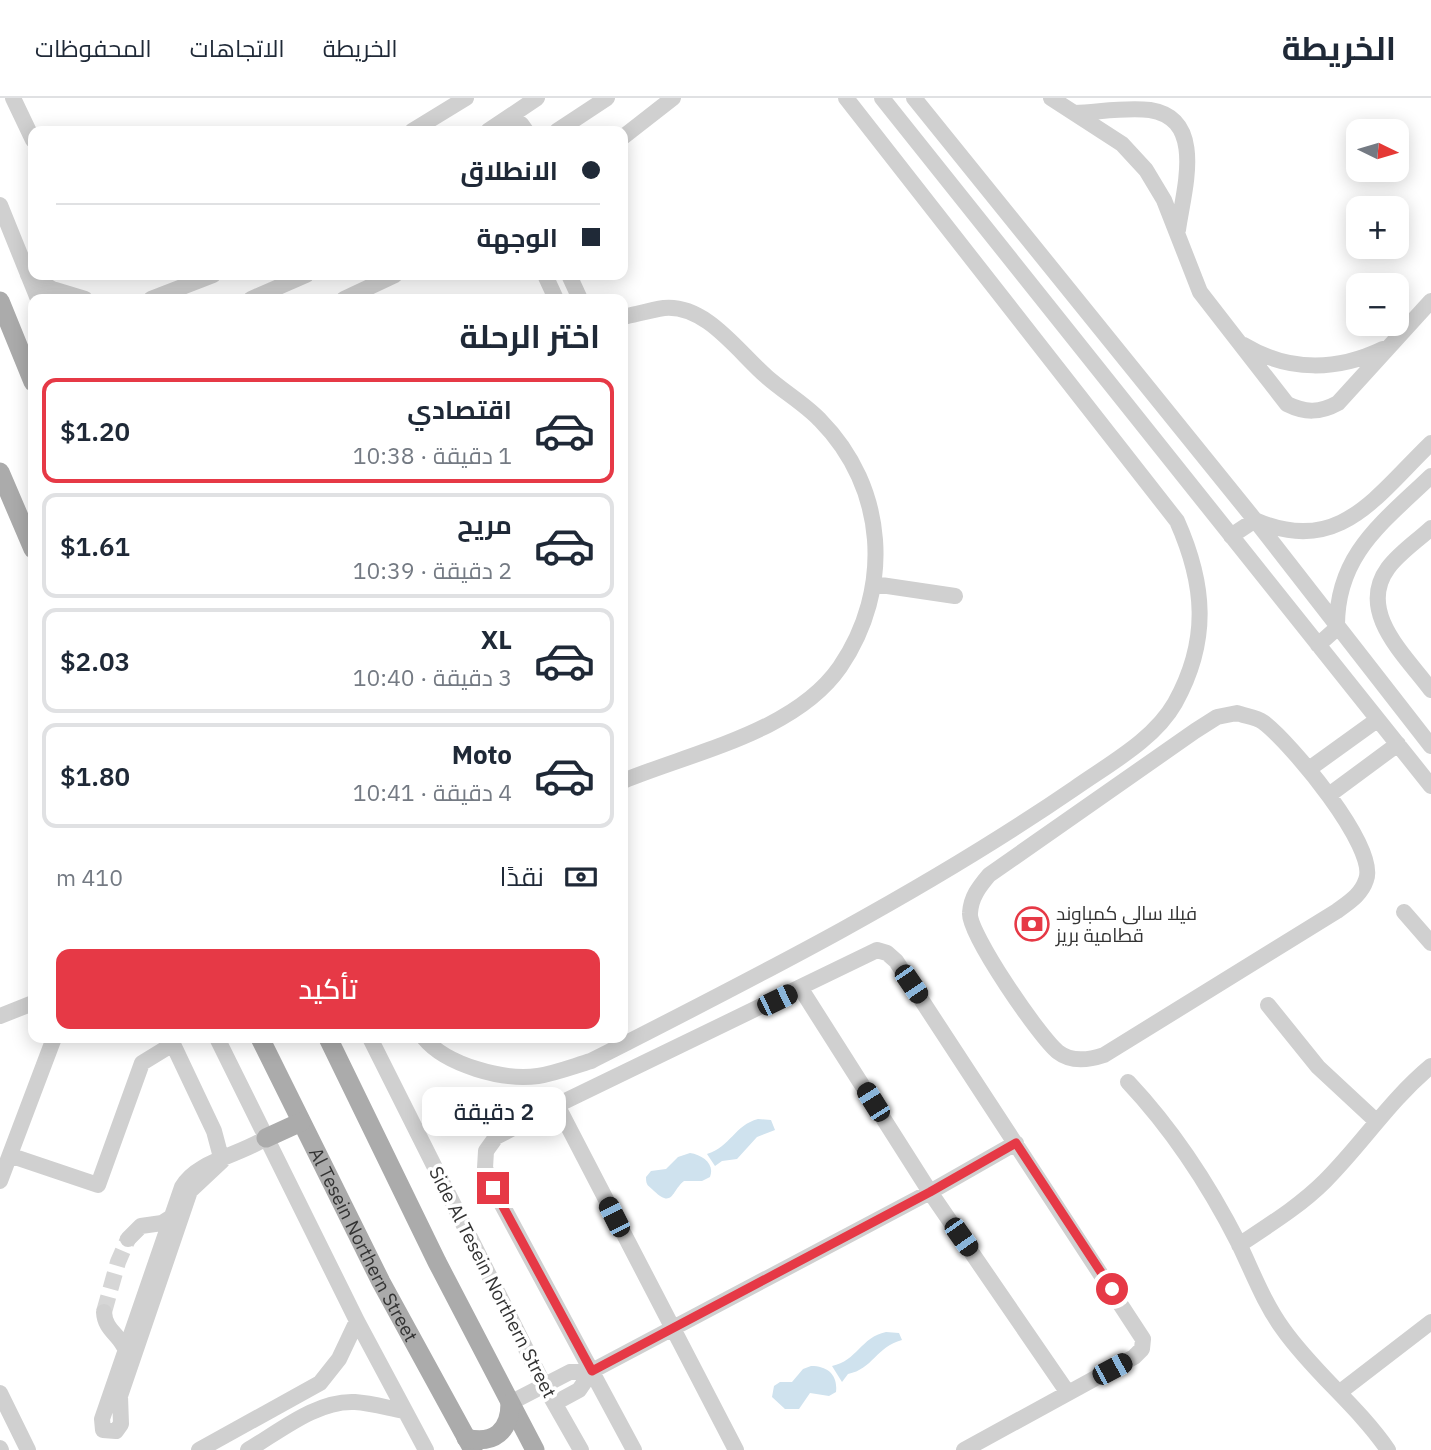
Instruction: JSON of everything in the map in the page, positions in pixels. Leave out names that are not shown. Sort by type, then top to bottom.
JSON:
[{"type":"main road","points":[[0,301],[28,370]]},
{"type":"main road","points":[[0,472],[28,537]]},
{"type":"main road","name":"Al Tesein Northern Street","points":[[262,1043],[382,1282],[469,1444]]},
{"type":"main road","points":[[330,1043],[437,1262],[535,1450]]},
{"type":"main road","points":[[265,1138],[301,1122]]},
{"type":"main road","points":[[469,1444],[494,1439],[504,1430],[510,1417],[510,1403]]},
{"type":"street","points":[[13,98],[28,130]]},
{"type":"street","points":[[420,126],[466,98]]},
{"type":"street","points":[[497,126],[537,98]]},
{"type":"street","points":[[565,126],[607,98]]},
{"type":"street","points":[[628,133],[673,98]]},
{"type":"street","points":[[628,1042],[899,899],[1048,807],[1141,742],[1174,705],[1192,667],[1200,629],[1200,594],[1193,558],[1177,521],[846,98]]},
{"type":"street","points":[[882,98],[1431,786]]},
{"type":"street","points":[[914,98],[1255,520],[1431,746]]},
{"type":"street","points":[[1051,98],[1122,145],[1146,170],[1164,200],[1200,292],[1287,404],[1307,411],[1318,411],[1338,403],[1431,301]]},
{"type":"street","points":[[1074,113],[1148,110],[1162,113],[1174,121],[1188,147],[1177,233]]},
{"type":"street","points":[[507,120],[522,126]]},
{"type":"street","points":[[0,205],[28,275]]},
{"type":"street","points":[[37,280],[68,294]]},
{"type":"street","points":[[164,294],[200,280]]},
{"type":"street","points":[[262,294],[295,280]]},
{"type":"street","points":[[355,294],[384,280]]},
{"type":"street","points":[[628,316],[666,308],[687,310],[705,320],[767,377],[820,419],[849,455],[869,495],[877,553],[874,584],[862,624],[839,668],[804,705],[759,730],[628,779]]},
{"type":"street","points":[[1239,342],[1275,360],[1314,366],[1354,361],[1391,344]]},
{"type":"street","points":[[1255,520],[1278,530],[1302,533],[1327,529],[1350,519],[1431,443]]},
{"type":"street","points":[[1318,645],[1337,628],[1342,582],[1351,560],[1382,522],[1431,477]]},
{"type":"street","points":[[1231,536],[1255,520]]},
{"type":"street","points":[[1431,528],[1386,571],[1377,596],[1381,622],[1431,690]]},
{"type":"street","points":[[874,584],[955,596]]},
{"type":"street","points":[[1237,713],[1262,721],[1309,769],[1329,795],[1366,854],[1368,879],[1356,898],[1104,1055],[1084,1061],[1060,1054],[1041,1034],[976,937],[969,915],[974,893],[989,875],[1217,717],[1237,713]]},
{"type":"street","points":[[1309,769],[1377,720]]},
{"type":"street","points":[[1329,795],[1398,744]]},
{"type":"street","points":[[1404,912],[1431,943]]},
{"type":"street","points":[[634,1450],[493,1188],[485,1168],[486,1151],[496,1137],[556,1105],[877,950],[887,953],[1016,1143],[1143,1339],[1142,1349],[1134,1357],[964,1450]]},
{"type":"street","points":[[801,989],[930,1192],[1068,1393]]},
{"type":"street","points":[[0,1016],[28,1005]]},
{"type":"street","points":[[1268,1005],[1318,1067],[1375,1120]]},
{"type":"street","points":[[0,1181],[12,1156],[52,1043]]},
{"type":"street","points":[[12,1156],[98,1185],[142,1063],[168,1043]]},
{"type":"street","points":[[172,1043],[214,1131],[222,1161]]},
{"type":"street","points":[[219,1043],[356,1321],[426,1450]]},
{"type":"street","name":"Side Al Tesein Northern Street","points":[[373,1043],[544,1385],[581,1450]]},
{"type":"street","points":[[428,1043],[432,1048],[477,1071],[536,1076],[591,1062],[627,1043]]},
{"type":"street","points":[[1239,1245],[1296,1207],[1325,1181],[1375,1120],[1431,1066]]},
{"type":"street","points":[[1128,1082],[1183,1148],[1239,1245],[1263,1299],[1284,1331],[1388,1450]]},
{"type":"street","points":[[556,1105],[671,1330],[736,1450]]},
{"type":"street","points":[[222,1161],[203,1165],[190,1174],[102,1419],[103,1430],[116,1431],[121,1424],[120,1396],[190,1191],[222,1161],[265,1138]]},
{"type":"street","points":[[510,1403],[570,1372],[592,1371],[930,1192],[1016,1143]]},
{"type":"street","points":[[128,1239],[141,1226],[162,1223],[173,1216]]},
{"type":"street","points":[[104,1312],[107,1329],[123,1342],[126,1351]]},
{"type":"street","points":[[200,1450],[320,1382],[339,1359],[356,1321]]},
{"type":"street","points":[[1340,1392],[1431,1322]]},
{"type":"street","points":[[555,1404],[579,1390],[592,1371]]},
{"type":"street","points":[[0,1393],[28,1450]]},
{"type":"street","points":[[248,1450],[316,1410],[336,1403],[357,1402],[404,1411]]},
{"type":"water","points":[[758,1119],[771,1120],[775,1130],[757,1137],[737,1159],[722,1161],[715,1166],[707,1154],[715,1151],[744,1126]]},
{"type":"water","points":[[690,1153],[707,1161],[711,1168],[710,1177],[702,1181],[684,1181],[669,1198],[660,1196],[648,1185],[646,1177],[651,1171],[666,1169],[678,1157]]},
{"type":"water","points":[[886,1332],[899,1333],[902,1340],[886,1348],[863,1368],[848,1374],[842,1382],[832,1366]]},
{"type":"water","points":[[811,1366],[831,1373],[836,1392],[829,1396],[810,1393],[799,1409],[785,1409],[772,1397],[774,1386],[780,1382],[792,1382],[803,1369]]},
{"type":"tunnel","points":[[104,1312],[118,1262],[128,1239]]},
{"type":"place","name":"فيلا سالى كمباوند قطامية بريز","points":[[1032,924]]},
{"type":"route","points":[[493,1188],[592,1371],[930,1192],[1016,1143],[1112,1289]]}]
